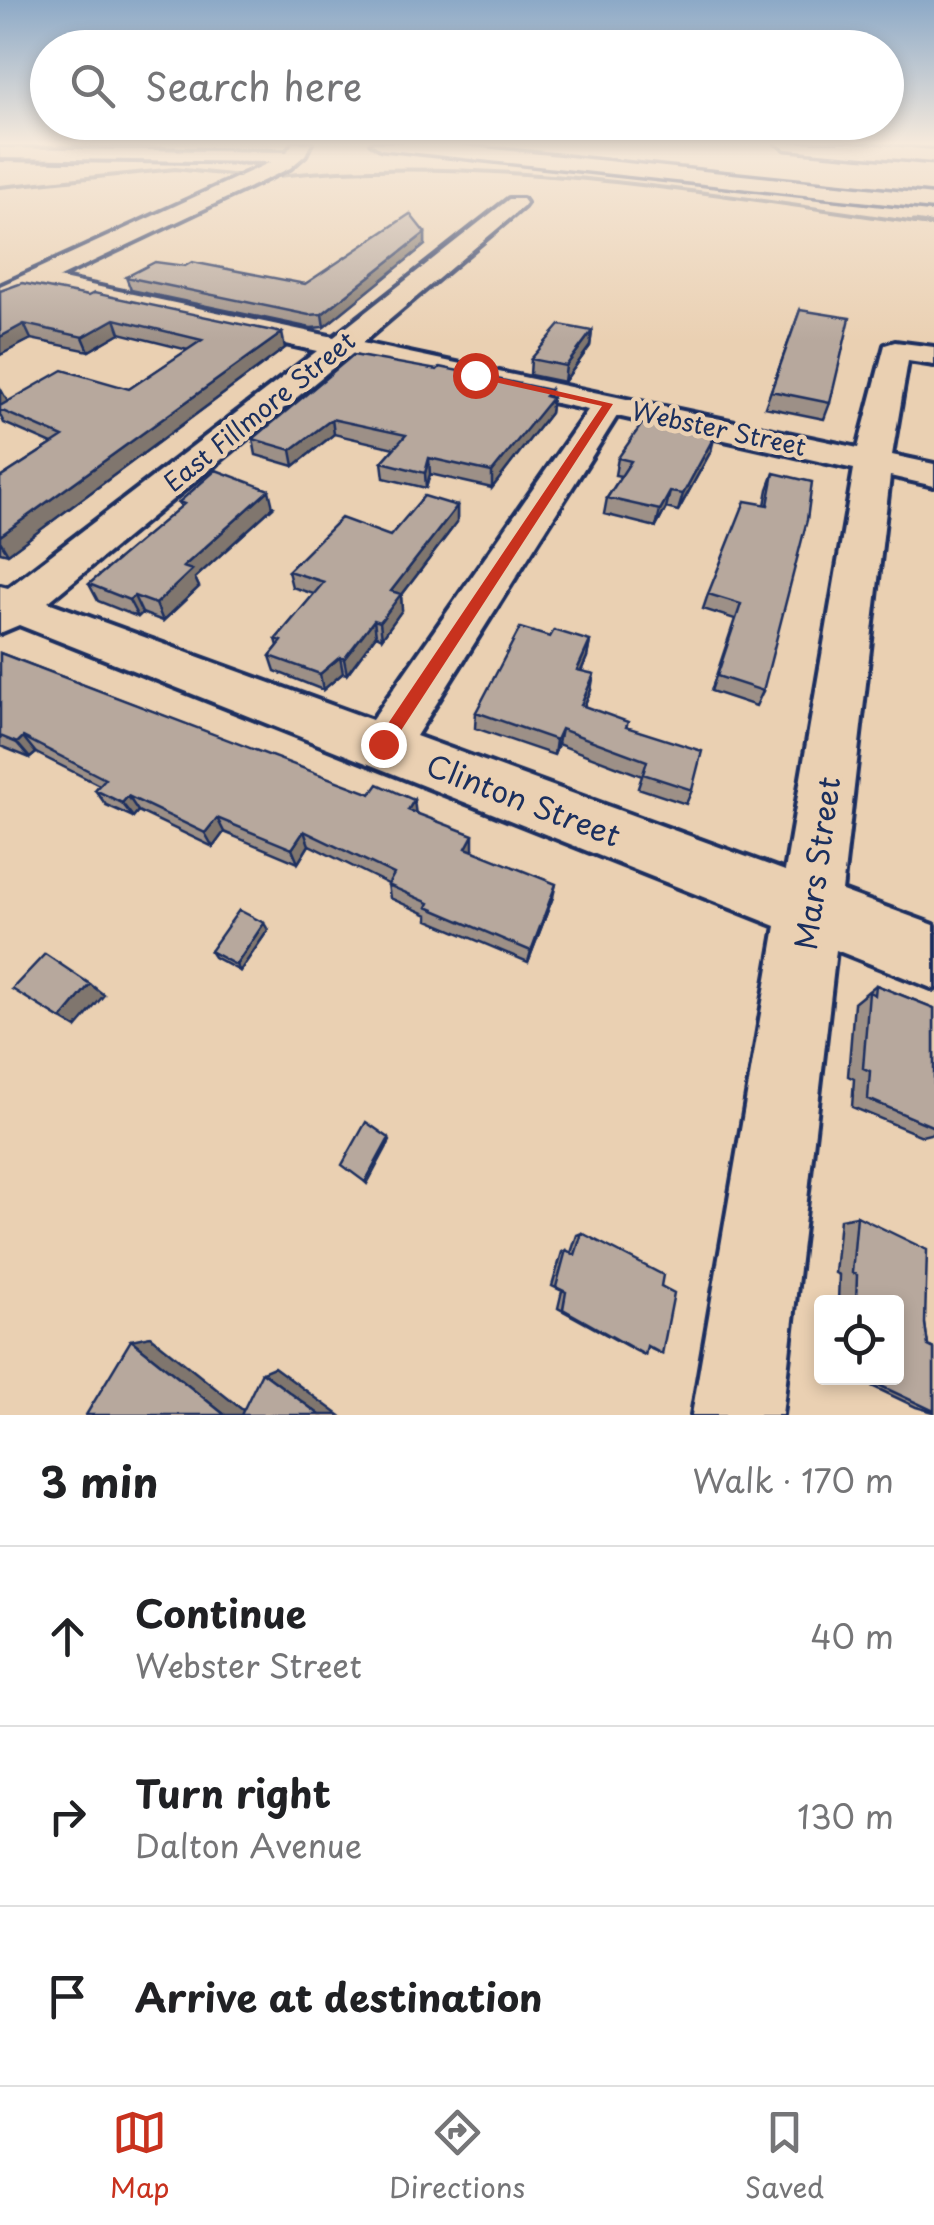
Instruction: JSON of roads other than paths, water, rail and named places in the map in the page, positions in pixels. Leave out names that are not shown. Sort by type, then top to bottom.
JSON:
[{"type":"street","points":[[0,296],[179,209]]},
{"type":"street","name":"East Fillmore Street","points":[[5,608],[214,450],[509,209]]},
{"type":"street","name":"Webster Street","points":[[34,281],[934,475]]},
{"type":"street","name":"Mars Street","points":[[737,1415],[874,462],[895,351],[934,356]]},
{"type":"street","points":[[383,744],[608,404]]},
{"type":"street","name":"Clinton Street","points":[[5,608],[383,744],[934,957]]},
{"type":"waterway","points":[[817,209],[932,225]]},
{"type":"waterway","points":[[914,222],[934,225]]}]
